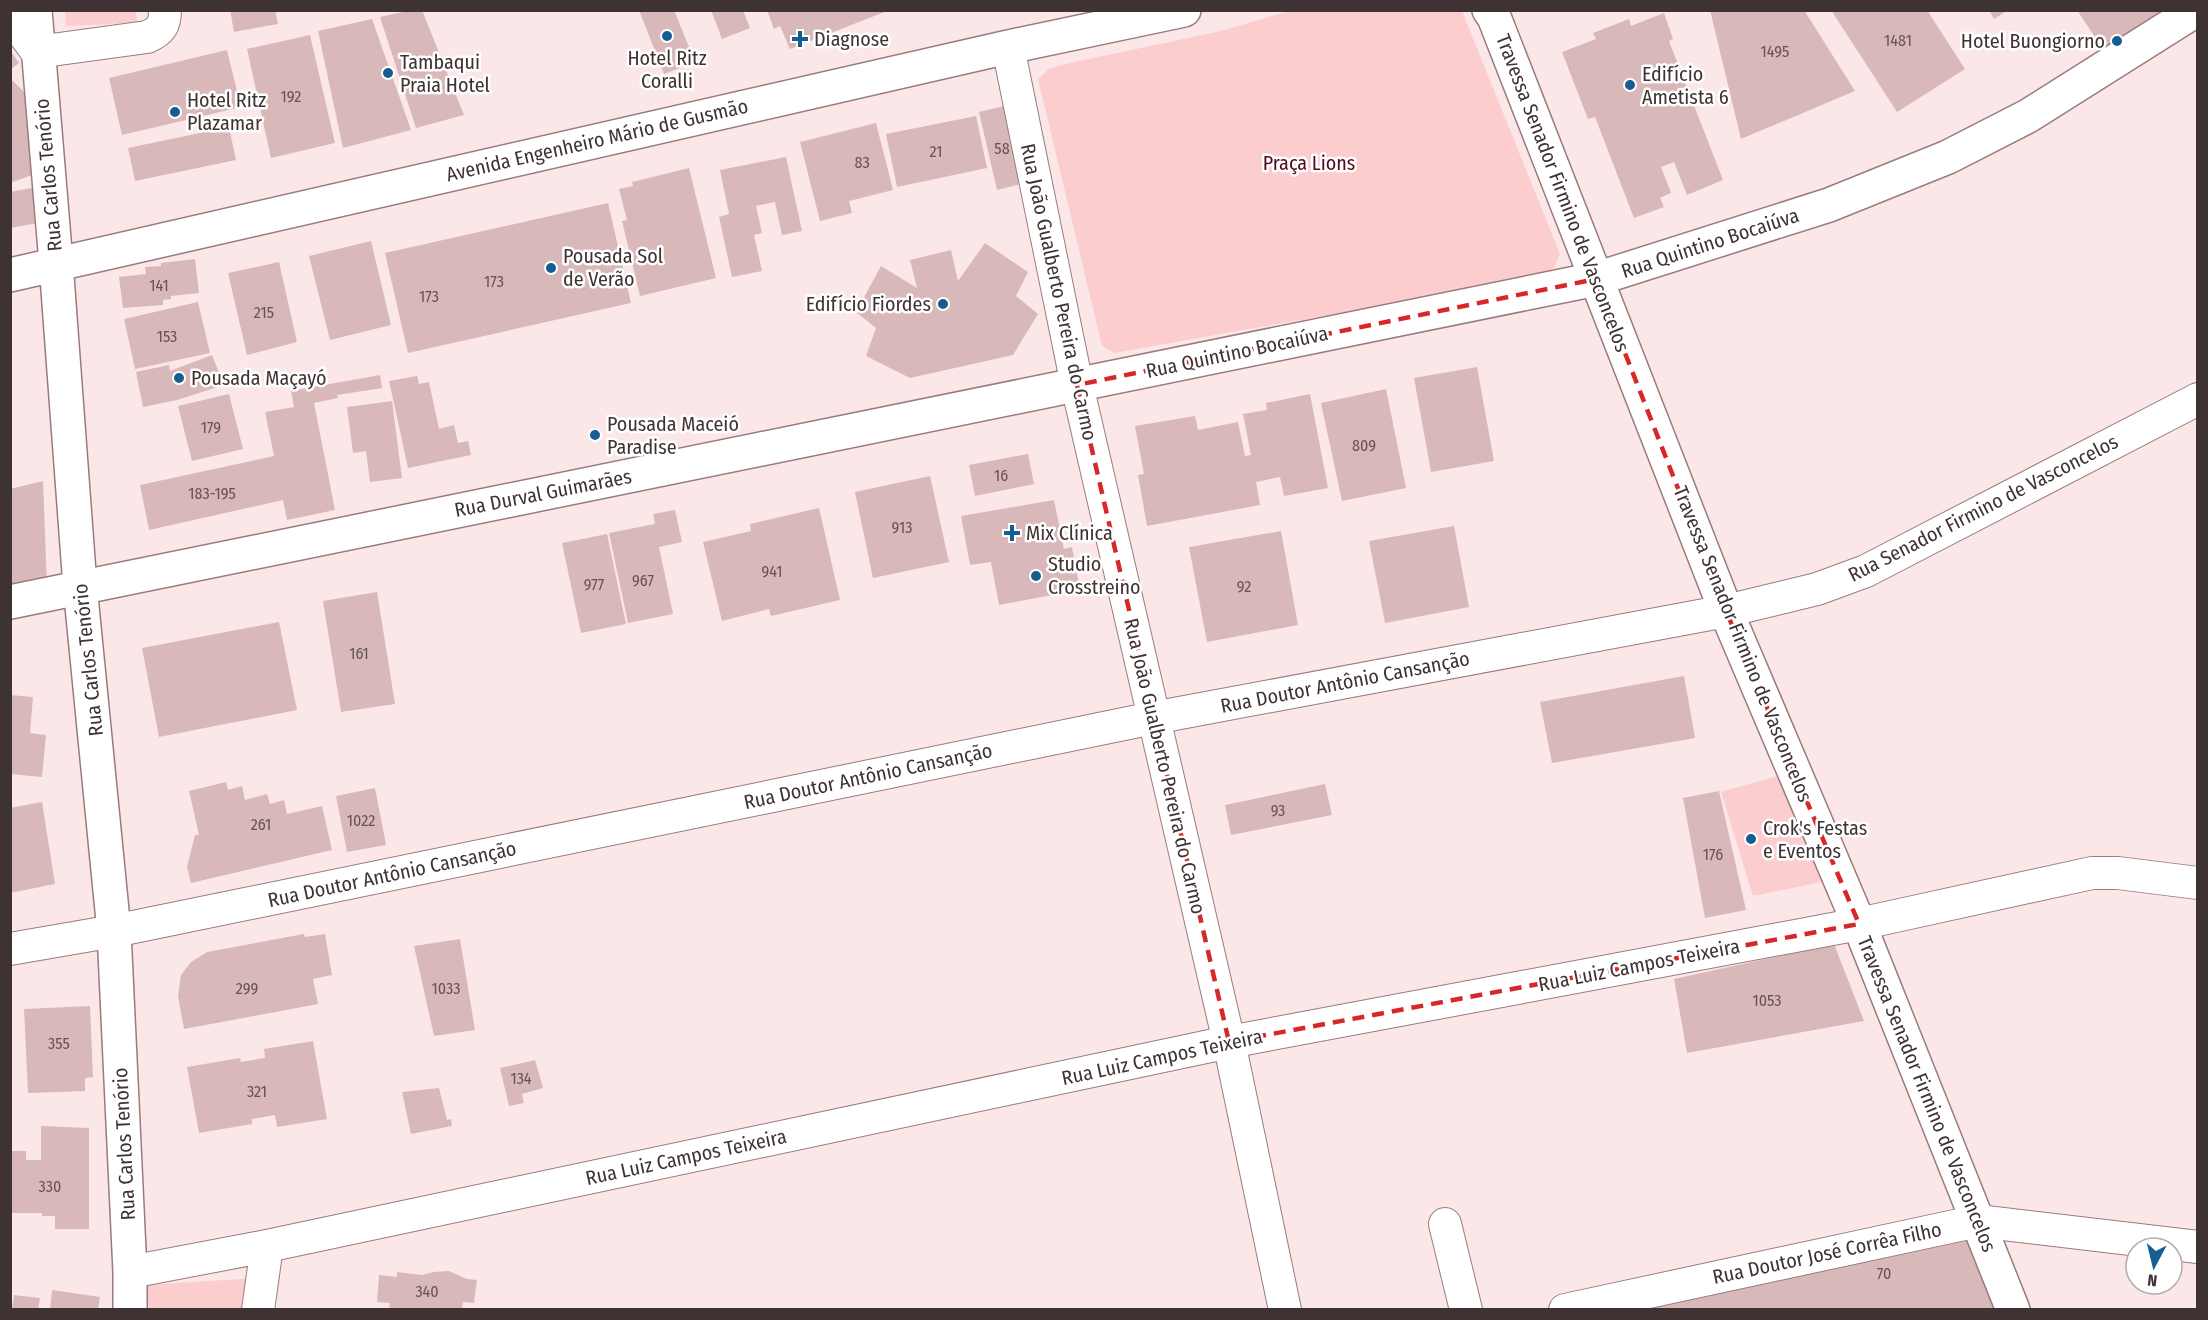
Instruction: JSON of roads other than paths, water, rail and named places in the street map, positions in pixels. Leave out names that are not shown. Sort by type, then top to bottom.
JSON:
[{"type":"street","name":"Rua Carlos Tenório","points":[[35,10],[80,586],[114,931],[130,1310]]},
{"type":"street","points":[[10,15],[37,52],[147,38],[158,33],[165,23],[165,10]]},
{"type":"street","name":"Avenida Engenheiro Mário de Gusmão","points":[[10,275],[1008,47],[1184,10]]},
{"type":"street","name":"Rua Quintino Bocaiúva","points":[[1077,385],[1596,279],[1829,205],[1948,157],[2028,117],[2196,10]]},
{"type":"street","name":"Travessa Senador Firmino de Vasconcelos","points":[[1497,13],[1596,279],[1726,611],[1859,924],[2013,1310]]},
{"type":"street","name":"Rua João Gualberto Pereira do Carmo","points":[[1008,47],[1077,385],[1228,1042],[1285,1310]]},
{"type":"street","name":"Rua Durval Guimarães","points":[[10,602],[1077,385]]},
{"type":"street","name":"Rua Senador Firmino de Vasconcelos","points":[[1726,611],[1817,588],[1866,571],[2198,399]]},
{"type":"street","name":"Rua Doutor Antônio Cansanção","points":[[10,949],[114,931],[1153,718],[1726,611]]},
{"type":"street","name":"Rua Luiz Campos Teixeira","points":[[130,1272],[267,1246],[1228,1042],[1859,924],[2092,873],[2118,873],[2198,883]]},
{"type":"street","name":"Rua Doutor José Corrêa Filho","points":[[1565,1310],[1978,1221],[2198,1247]]},
{"type":"street","points":[[1444,1224],[1466,1310]]},
{"type":"street","points":[[258,1310],[267,1246]]},
{"type":"place","name":"Hotel Ritz Coralli","points":[[667,36]]},
{"type":"place","name":"Diagnose","points":[[800,39]]},
{"type":"place","name":"Hotel Buongiorno","points":[[2117,41]]},
{"type":"place","name":"Tambaqui Praia Hotel","points":[[388,73]]},
{"type":"place","name":"Edifício Ametista 6","points":[[1630,85]]},
{"type":"place","name":"Hotel Ritz Plazamar","points":[[175,112]]},
{"type":"place","name":"Pousada Sol de Verão","points":[[551,268]]},
{"type":"place","name":"Edifício Fiordes","points":[[943,304]]},
{"type":"place","name":"Pousada Maçayó","points":[[179,378]]},
{"type":"place","name":"Pousada Maceió Paradise","points":[[595,435]]},
{"type":"place","name":"Mix Clínica","points":[[1012,533]]},
{"type":"place","name":"Studio Crosstreino","points":[[1036,576]]},
{"type":"place","name":"Crok's Festas e Eventos","points":[[1751,839]]},
{"type":"park label","name":"Praça Lions","points":[[1309,163]]}]
